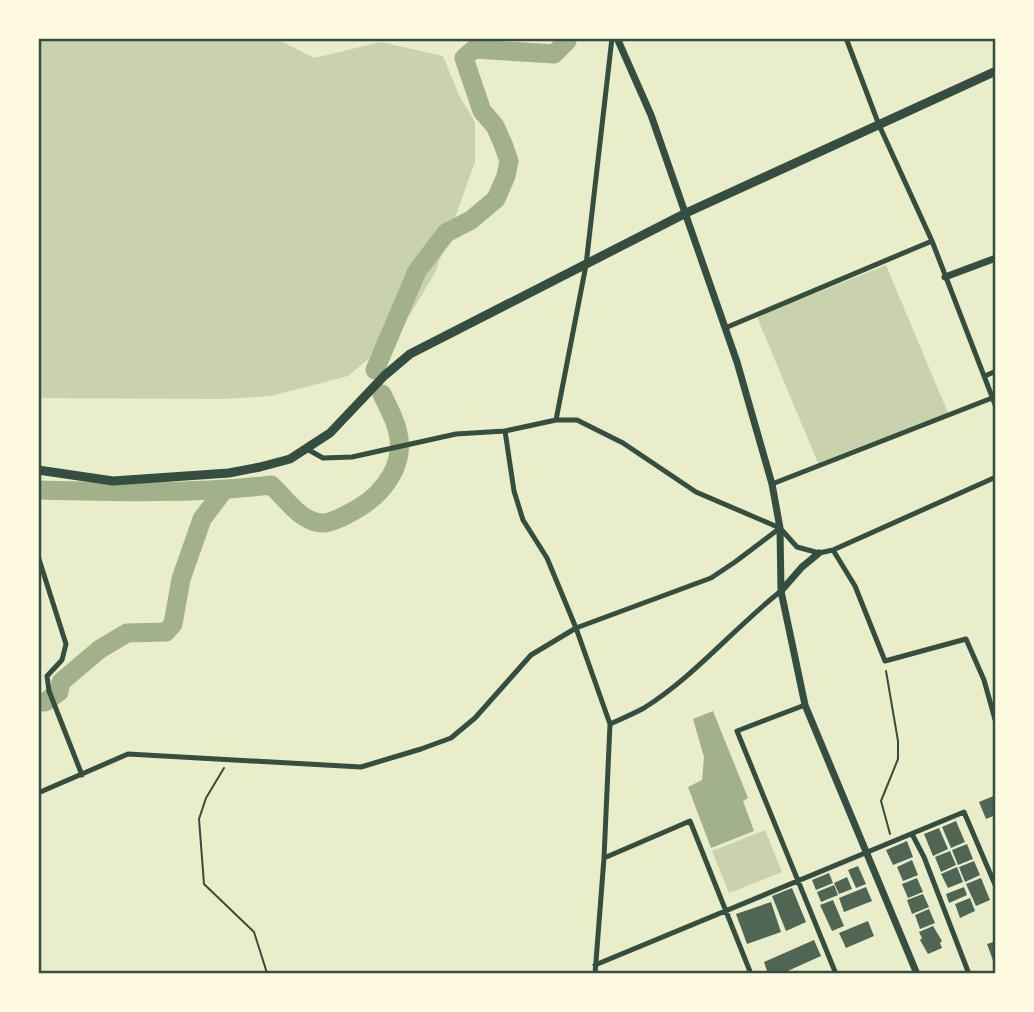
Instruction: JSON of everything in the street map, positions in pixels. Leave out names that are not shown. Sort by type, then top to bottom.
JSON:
[{"type":"main road","points":[[38,470],[113,481],[216,474],[290,459],[330,433],[384,376],[410,354],[686,214],[996,71]]},
{"type":"street","points":[[615,38],[651,115],[737,362],[772,485],[780,528],[781,591],[805,705],[917,974]]},
{"type":"street","points":[[556,420],[586,265],[615,38]]},
{"type":"street","points":[[846,38],[879,125],[932,241],[996,407]]},
{"type":"street","points":[[725,328],[932,241]]},
{"type":"street","points":[[945,277],[996,258]]},
{"type":"street","points":[[985,376],[996,371]]},
{"type":"street","points":[[772,485],[992,398]]},
{"type":"street","points":[[307,449],[323,458],[352,457],[456,434],[505,431],[556,420],[577,420],[623,443],[696,492],[780,528],[797,548],[818,553],[833,550],[996,477]]},
{"type":"street","points":[[505,431],[514,491],[523,520],[547,558],[576,628],[610,724],[595,974]]},
{"type":"street","points":[[38,793],[128,754],[360,767],[451,738],[475,718],[531,655],[576,628],[711,578],[780,528]]},
{"type":"street","points":[[833,550],[855,586],[885,661],[966,639],[984,680],[996,723]]},
{"type":"street","points":[[610,724],[643,708],[673,687],[781,591],[818,553]]},
{"type":"street","points":[[38,556],[66,644],[62,660],[47,676],[49,691],[82,775]]},
{"type":"street","points":[[805,705],[737,732],[836,974]]},
{"type":"street","points":[[595,965],[964,813],[996,887]]},
{"type":"street","points":[[604,858],[690,821],[751,974]]},
{"type":"street","points":[[912,834],[924,857],[970,974]]},
{"type":"path","points":[[885,661],[886,681],[898,741],[898,759],[881,801],[893,842]]},
{"type":"path","points":[[228,761],[206,798],[199,819],[204,884],[254,932],[267,972],[302,974]]},
{"type":"shaded area","points":[[39,38],[277,39],[314,58],[381,42],[443,56],[459,95],[475,122],[475,162],[435,273],[398,334],[348,376],[271,396],[222,399],[39,398]]},
{"type":"shaded area","points":[[886,265],[948,413],[818,463],[757,317]]},
{"type":"shaded area","points":[[713,711],[748,798],[743,801],[754,831],[711,848],[688,787],[702,780],[704,757],[693,719]]},
{"type":"shaded area","points":[[765,830],[782,872],[729,893],[712,851]]},
{"type":"building","points":[[996,795],[996,815],[986,819],[979,802]]},
{"type":"building","points":[[956,821],[965,842],[951,848],[942,827]]},
{"type":"building","points":[[939,828],[948,849],[933,856],[924,834]]},
{"type":"building","points":[[907,841],[913,857],[893,865],[886,850]]},
{"type":"building","points":[[967,844],[973,859],[958,865],[952,850]]},
{"type":"building","points":[[950,851],[956,865],[941,872],[935,857]]},
{"type":"building","points":[[912,860],[918,875],[903,881],[897,867]]},
{"type":"building","points":[[974,861],[980,875],[965,882],[959,867]]},
{"type":"building","points":[[858,866],[866,884],[856,888],[848,870]]},
{"type":"building","points":[[957,867],[963,882],[948,888],[941,874]]},
{"type":"building","points":[[829,873],[833,883],[816,890],[812,880]]},
{"type":"building","points":[[847,877],[852,889],[839,894],[834,883]]},
{"type":"building","points":[[917,878],[923,892],[908,898],[902,884]]},
{"type":"building","points":[[981,878],[990,900],[976,906],[966,884]]},
{"type":"building","points":[[834,885],[838,895],[821,902],[817,892]]},
{"type":"building","points":[[866,887],[872,901],[844,912],[839,898]]},
{"type":"building","points":[[964,887],[967,895],[949,903],[946,894]]},
{"type":"building","points":[[792,888],[806,922],[786,931],[772,896]]},
{"type":"building","points":[[923,894],[929,907],[912,914],[907,900]]},
{"type":"building","points":[[970,898],[975,911],[960,918],[955,904]]},
{"type":"building","points":[[833,900],[844,926],[832,931],[820,905]]},
{"type":"building","points":[[771,902],[781,932],[747,944],[736,914]]},
{"type":"building","points":[[929,909],[935,923],[920,929],[915,915]]},
{"type":"building","points":[[868,921],[874,936],[846,948],[839,933]]},
{"type":"building","points":[[933,926],[942,941],[942,948],[928,954],[920,940],[922,938],[919,932]]},
{"type":"building","points":[[814,940],[821,956],[781,974],[768,974],[764,962]]},
{"type":"building","points":[[996,941],[996,966],[995,966],[987,944]]},
{"type":"waterway","points":[[375,370],[417,271],[446,233],[471,220],[496,199],[506,176],[509,161],[503,144],[495,126],[482,111],[464,58],[474,49],[554,54],[567,41],[566,38]]},
{"type":"waterway","points":[[38,490],[184,491],[271,485],[307,518],[314,522],[331,522],[367,502],[385,485],[396,465],[399,453],[397,429],[382,394]]},
{"type":"waterway","points":[[38,702],[45,702],[59,692],[61,682],[100,649],[127,633],[166,632],[173,624],[181,579],[202,519],[224,490]]}]
